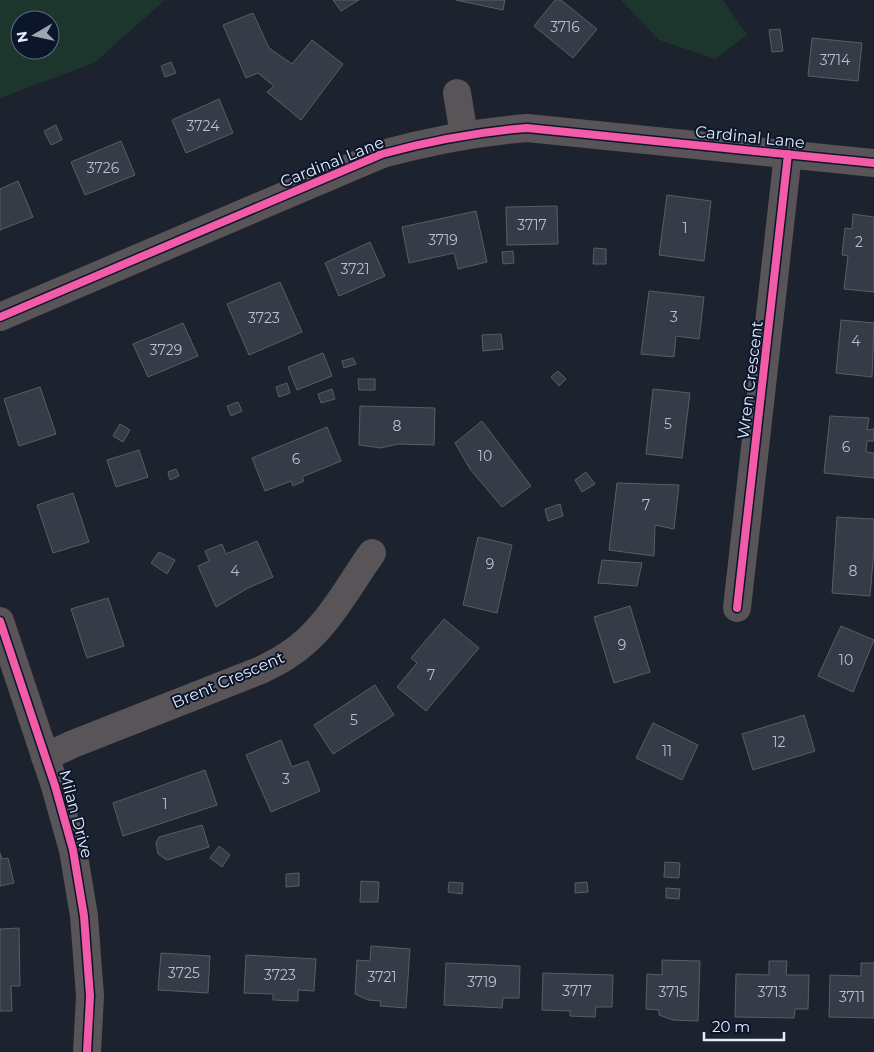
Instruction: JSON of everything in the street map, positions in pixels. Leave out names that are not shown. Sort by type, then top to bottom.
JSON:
[{"type":"street","points":[[457,93],[464,135]]},
{"type":"street","name":"Cardinal Lane","points":[[0,317],[382,154],[437,139],[527,128],[874,163]]},
{"type":"street","name":"Wren Crescent","points":[[737,608],[788,154]]},
{"type":"street","name":"Brent Crescent","points":[[45,757],[73,744],[261,670],[289,655],[314,634],[334,610],[372,553]]},
{"type":"street","name":"Milan Drive","points":[[0,621],[45,757],[73,850],[84,916],[90,996],[86,1052]]},
{"type":"green space","points":[[0,0],[165,0],[94,63],[0,98]]},
{"type":"green space","points":[[621,0],[723,0],[747,35],[715,59],[659,40]]},
{"type":"building","points":[[333,0],[359,0],[341,11]]},
{"type":"building","points":[[456,0],[505,0],[503,10]]},
{"type":"building","points":[[555,0],[561,0],[597,29],[573,58],[534,26]]},
{"type":"building","points":[[253,13],[269,48],[292,64],[312,40],[343,64],[301,120],[267,92],[274,86],[258,73],[246,78],[223,25]]},
{"type":"building","points":[[780,29],[783,51],[772,52],[769,30]]},
{"type":"building","points":[[812,38],[862,43],[858,81],[808,76]]},
{"type":"building","points":[[171,62],[176,73],[165,77],[161,66]]},
{"type":"building","points":[[219,99],[233,133],[186,153],[172,120]]},
{"type":"building","points":[[56,125],[62,140],[51,145],[44,131]]},
{"type":"building","points":[[121,141],[135,175],[85,195],[71,162]]},
{"type":"building","points":[[18,181],[33,217],[0,230],[0,189]]},
{"type":"building","points":[[667,195],[711,201],[704,261],[659,255]]},
{"type":"building","points":[[557,206],[558,244],[507,245],[506,207]]},
{"type":"building","points":[[476,211],[487,262],[458,269],[454,253],[409,263],[402,227]]},
{"type":"building","points":[[853,214],[874,217],[874,292],[844,289],[848,256],[842,255],[845,228],[852,229]]},
{"type":"building","points":[[370,242],[385,276],[339,296],[325,263]]},
{"type":"building","points":[[594,248],[606,249],[606,264],[593,264]]},
{"type":"building","points":[[513,251],[514,263],[503,264],[502,252]]},
{"type":"building","points":[[280,282],[302,332],[249,355],[227,304]]},
{"type":"building","points":[[649,291],[704,297],[699,339],[676,336],[674,357],[641,354]]},
{"type":"building","points":[[841,320],[874,323],[872,377],[836,373]]},
{"type":"building","points":[[183,323],[198,356],[148,377],[133,344]]},
{"type":"building","points":[[501,334],[503,349],[483,351],[482,335]]},
{"type":"building","points":[[323,353],[332,376],[297,390],[288,367]]},
{"type":"building","points":[[353,358],[356,364],[344,368],[342,361]]},
{"type":"building","points":[[558,371],[566,379],[559,386],[551,377]]},
{"type":"building","points":[[358,379],[375,379],[375,390],[359,390]]},
{"type":"building","points":[[287,383],[290,393],[279,397],[276,387]]},
{"type":"building","points":[[40,387],[56,434],[19,446],[4,399]]},
{"type":"building","points":[[332,389],[335,399],[321,403],[318,394]]},
{"type":"building","points":[[653,389],[690,393],[682,458],[646,454]]},
{"type":"building","points":[[238,402],[242,411],[231,416],[227,406]]},
{"type":"building","points":[[360,406],[435,408],[434,445],[398,444],[381,448],[359,445]]},
{"type":"building","points":[[830,416],[869,418],[867,430],[874,429],[874,441],[867,441],[866,452],[874,453],[874,478],[824,473]]},
{"type":"building","points":[[482,421],[531,486],[502,507],[470,469],[455,443]]},
{"type":"building","points":[[120,424],[130,430],[123,442],[113,436]]},
{"type":"building","points":[[327,427],[341,461],[302,477],[304,481],[293,486],[291,481],[265,491],[252,458]]},
{"type":"building","points":[[139,450],[148,477],[116,487],[107,460]]},
{"type":"building","points":[[176,469],[179,476],[170,480],[168,472]]},
{"type":"building","points":[[586,472],[595,484],[582,492],[575,480]]},
{"type":"building","points":[[617,483],[679,485],[674,529],[655,525],[654,556],[609,550]]},
{"type":"building","points":[[73,493],[89,542],[53,553],[37,505]]},
{"type":"building","points":[[560,504],[563,516],[548,521],[545,509]]},
{"type":"building","points":[[837,517],[874,519],[874,550],[870,596],[832,593]]},
{"type":"building","points":[[478,537],[512,545],[497,613],[463,605]]},
{"type":"building","points":[[257,541],[273,577],[248,588],[216,607],[198,566],[209,561],[205,551],[222,544],[226,554]]},
{"type":"building","points":[[159,552],[175,560],[167,574],[151,563]]},
{"type":"building","points":[[602,560],[642,563],[637,586],[598,583]]},
{"type":"building","points":[[108,598],[124,646],[87,658],[71,609]]},
{"type":"building","points":[[630,606],[650,672],[614,683],[594,617]]},
{"type":"building","points":[[444,619],[479,648],[426,711],[397,687],[417,663],[411,658]]},
{"type":"building","points":[[841,626],[874,640],[853,692],[818,676]]},
{"type":"building","points":[[375,685],[394,715],[333,754],[314,725]]},
{"type":"building","points":[[804,715],[815,751],[753,770],[742,734]]},
{"type":"building","points":[[653,723],[698,745],[682,780],[636,758]]},
{"type":"building","points":[[281,740],[292,767],[308,761],[320,791],[271,812],[246,755]]},
{"type":"building","points":[[205,770],[217,805],[123,836],[113,803]]},
{"type":"building","points":[[202,825],[209,847],[167,860],[158,854],[156,843],[159,837]]},
{"type":"building","points":[[219,846],[230,855],[222,867],[210,858]]},
{"type":"building","points":[[0,853],[2,859],[8,858],[14,883],[0,886]]},
{"type":"building","points":[[665,862],[680,863],[679,878],[664,877]]},
{"type":"building","points":[[299,873],[299,886],[286,887],[286,874]]},
{"type":"building","points":[[361,881],[379,882],[378,902],[360,902]]},
{"type":"building","points":[[449,882],[463,883],[462,894],[448,892]]},
{"type":"building","points":[[587,882],[588,892],[575,893],[575,883]]},
{"type":"building","points":[[666,888],[680,889],[679,899],[666,898]]},
{"type":"building","points":[[19,928],[20,986],[11,986],[12,1011],[0,1011],[0,929]]},
{"type":"building","points":[[371,946],[410,949],[406,1008],[380,1006],[381,1001],[368,1000],[355,994],[357,960],[370,961]]},
{"type":"building","points":[[161,953],[210,956],[208,993],[158,990]]},
{"type":"building","points":[[246,955],[316,959],[314,991],[298,990],[298,1001],[273,1000],[273,994],[244,993]]},
{"type":"building","points":[[662,960],[700,961],[698,1021],[673,1020],[659,1015],[659,1010],[646,1009],[647,974],[662,975]]},
{"type":"building","points":[[769,961],[787,961],[786,975],[809,975],[808,1009],[795,1009],[794,1018],[735,1017],[736,974],[769,975]]},
{"type":"building","points":[[446,963],[520,966],[519,998],[503,998],[502,1008],[444,1005]]},
{"type":"building","points":[[861,963],[874,963],[874,1018],[829,1017],[830,975],[861,976]]},
{"type":"building","points":[[543,973],[613,975],[612,1007],[596,1007],[595,1017],[570,1016],[570,1011],[542,1010]]},
{"type":"cycle path","points":[[0,317],[382,154],[454,138],[527,128],[874,163]]},
{"type":"cycle path","points":[[737,608],[788,154]]},
{"type":"cycle path","points":[[0,621],[55,786],[73,850],[84,916],[90,996],[87,1052]]}]
